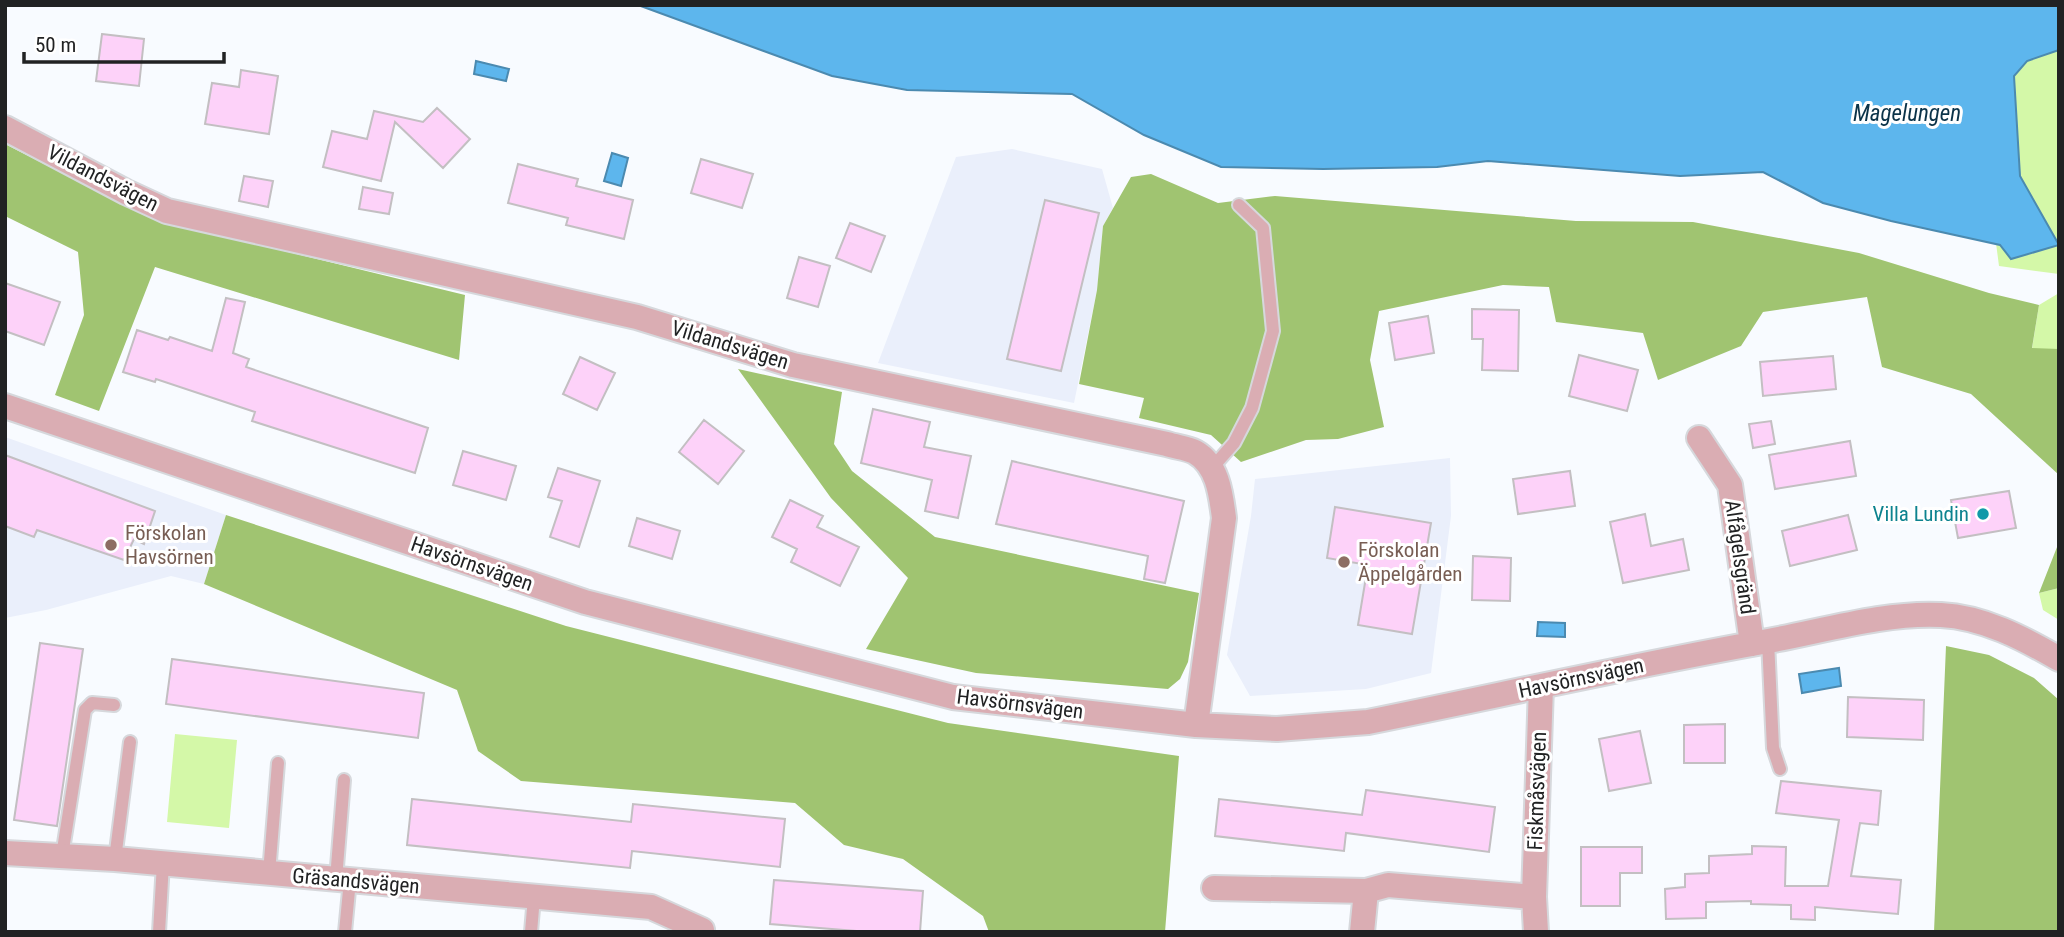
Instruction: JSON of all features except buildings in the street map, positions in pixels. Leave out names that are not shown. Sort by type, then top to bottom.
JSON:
[{"type":"street","name":"Vildandsvägen","points":[[5,128],[167,211],[637,317],[793,365],[1167,444],[1196,453],[1212,468]]},
{"type":"street","name":"Havsörnsvägen","points":[[5,406],[585,602],[953,697],[1196,726],[1277,729],[1368,722],[1760,642],[1908,615],[1943,615],[2002,629],[2059,659]]},
{"type":"street","name":"Alfågelsgränd","points":[[1699,438],[1730,485],[1760,642]]},
{"type":"street","points":[[1196,726],[1224,518],[1220,491],[1212,468]]},
{"type":"street","name":"Fiskmåsvägen","points":[[1536,932],[1534,897],[1541,686]]},
{"type":"street","name":"Gräsandsvägen","points":[[5,853],[163,863],[651,907],[703,931]]},
{"type":"street","points":[[1214,888],[1366,891],[1388,885],[1534,897]]},
{"type":"street","points":[[1362,932],[1366,891]]},
{"type":"lane","points":[[1212,468],[1234,443],[1252,408],[1273,331],[1263,228],[1239,205]]},
{"type":"lane","points":[[1760,642],[1773,748],[1780,769]]},
{"type":"lane","points":[[62,856],[85,710],[92,703],[114,705]]},
{"type":"lane","points":[[115,859],[131,742]]},
{"type":"lane","points":[[269,873],[278,763]]},
{"type":"lane","points":[[344,780],[345,932]]},
{"type":"lane","points":[[159,932],[163,863]]},
{"type":"lane","points":[[531,932],[534,897]]},
{"type":"shaded area","points":[[1012,149],[1102,169],[1113,208],[1103,226],[1097,290],[1074,403],[878,363],[956,157]]},
{"type":"shaded area","name":"Förskolan Havsörnen","points":[[5,437],[226,515],[204,584],[171,576],[46,610],[5,618]]},
{"type":"shaded area","name":"Förskolan Äppelgården","points":[[1450,458],[1451,516],[1431,673],[1366,689],[1250,696],[1227,655],[1255,479]]},
{"type":"green space","points":[[1965,5],[2059,5],[2059,274],[1999,266]]},
{"type":"green space","points":[[5,144],[115,200],[169,223],[465,295],[459,360],[155,267],[99,411],[55,395],[84,315],[78,252],[5,216]]},
{"type":"green space","points":[[1151,174],[1218,203],[1275,196],[1576,221],[1693,222],[1859,253],[1989,293],[2039,305],[2032,348],[2059,349],[2059,475],[1971,394],[1882,367],[1867,297],[1763,312],[1741,346],[1658,380],[1643,333],[1556,322],[1549,287],[1503,285],[1379,311],[1370,360],[1384,427],[1338,439],[1306,440],[1241,462],[1211,435],[1139,418],[1144,398],[1079,384],[1097,290],[1103,226],[1131,177]]},
{"type":"green space","points":[[2059,293],[2059,349],[2032,349],[2039,305]]},
{"type":"green space","points":[[738,369],[842,392],[834,444],[852,471],[935,537],[1199,593],[1188,662],[1180,679],[1168,689],[976,673],[866,649],[908,578],[831,498]]},
{"type":"green space","points":[[226,515],[566,626],[948,723],[1179,756],[1165,932],[989,932],[983,916],[903,859],[844,845],[795,803],[521,781],[478,751],[457,690],[204,584]]},
{"type":"green space","points":[[2059,542],[2059,588],[2039,593]]},
{"type":"green space","points":[[2059,588],[2059,620],[2043,610],[2039,593]]},
{"type":"green space","points":[[1946,646],[1989,655],[2034,678],[2059,700],[2059,932],[1934,932]]},
{"type":"green space","points":[[175,734],[237,740],[229,828],[167,822]]},
{"type":"water","name":"Magelungen","points":[[638,5],[2059,5],[2059,50],[2027,61],[2014,76],[2020,176],[2059,245],[2011,259],[2000,245],[1823,203],[1763,172],[1680,176],[1488,161],[1437,167],[1221,167],[1144,135],[1072,94],[907,90],[832,76]]},
{"type":"water","points":[[476,61],[509,69],[506,81],[474,74]]},
{"type":"water","points":[[612,153],[628,158],[621,186],[604,181]]},
{"type":"water","points":[[1538,622],[1565,623],[1565,637],[1537,636]]},
{"type":"water","points":[[1839,668],[1841,686],[1802,693],[1799,674]]},
{"type":"place","name":"Villa Lundin","points":[[1983,514]]},
{"type":"place","name":"Förskolan Havsörnen","points":[[111,545]]},
{"type":"place","name":"Förskolan Äppelgården","points":[[1344,562]]}]
